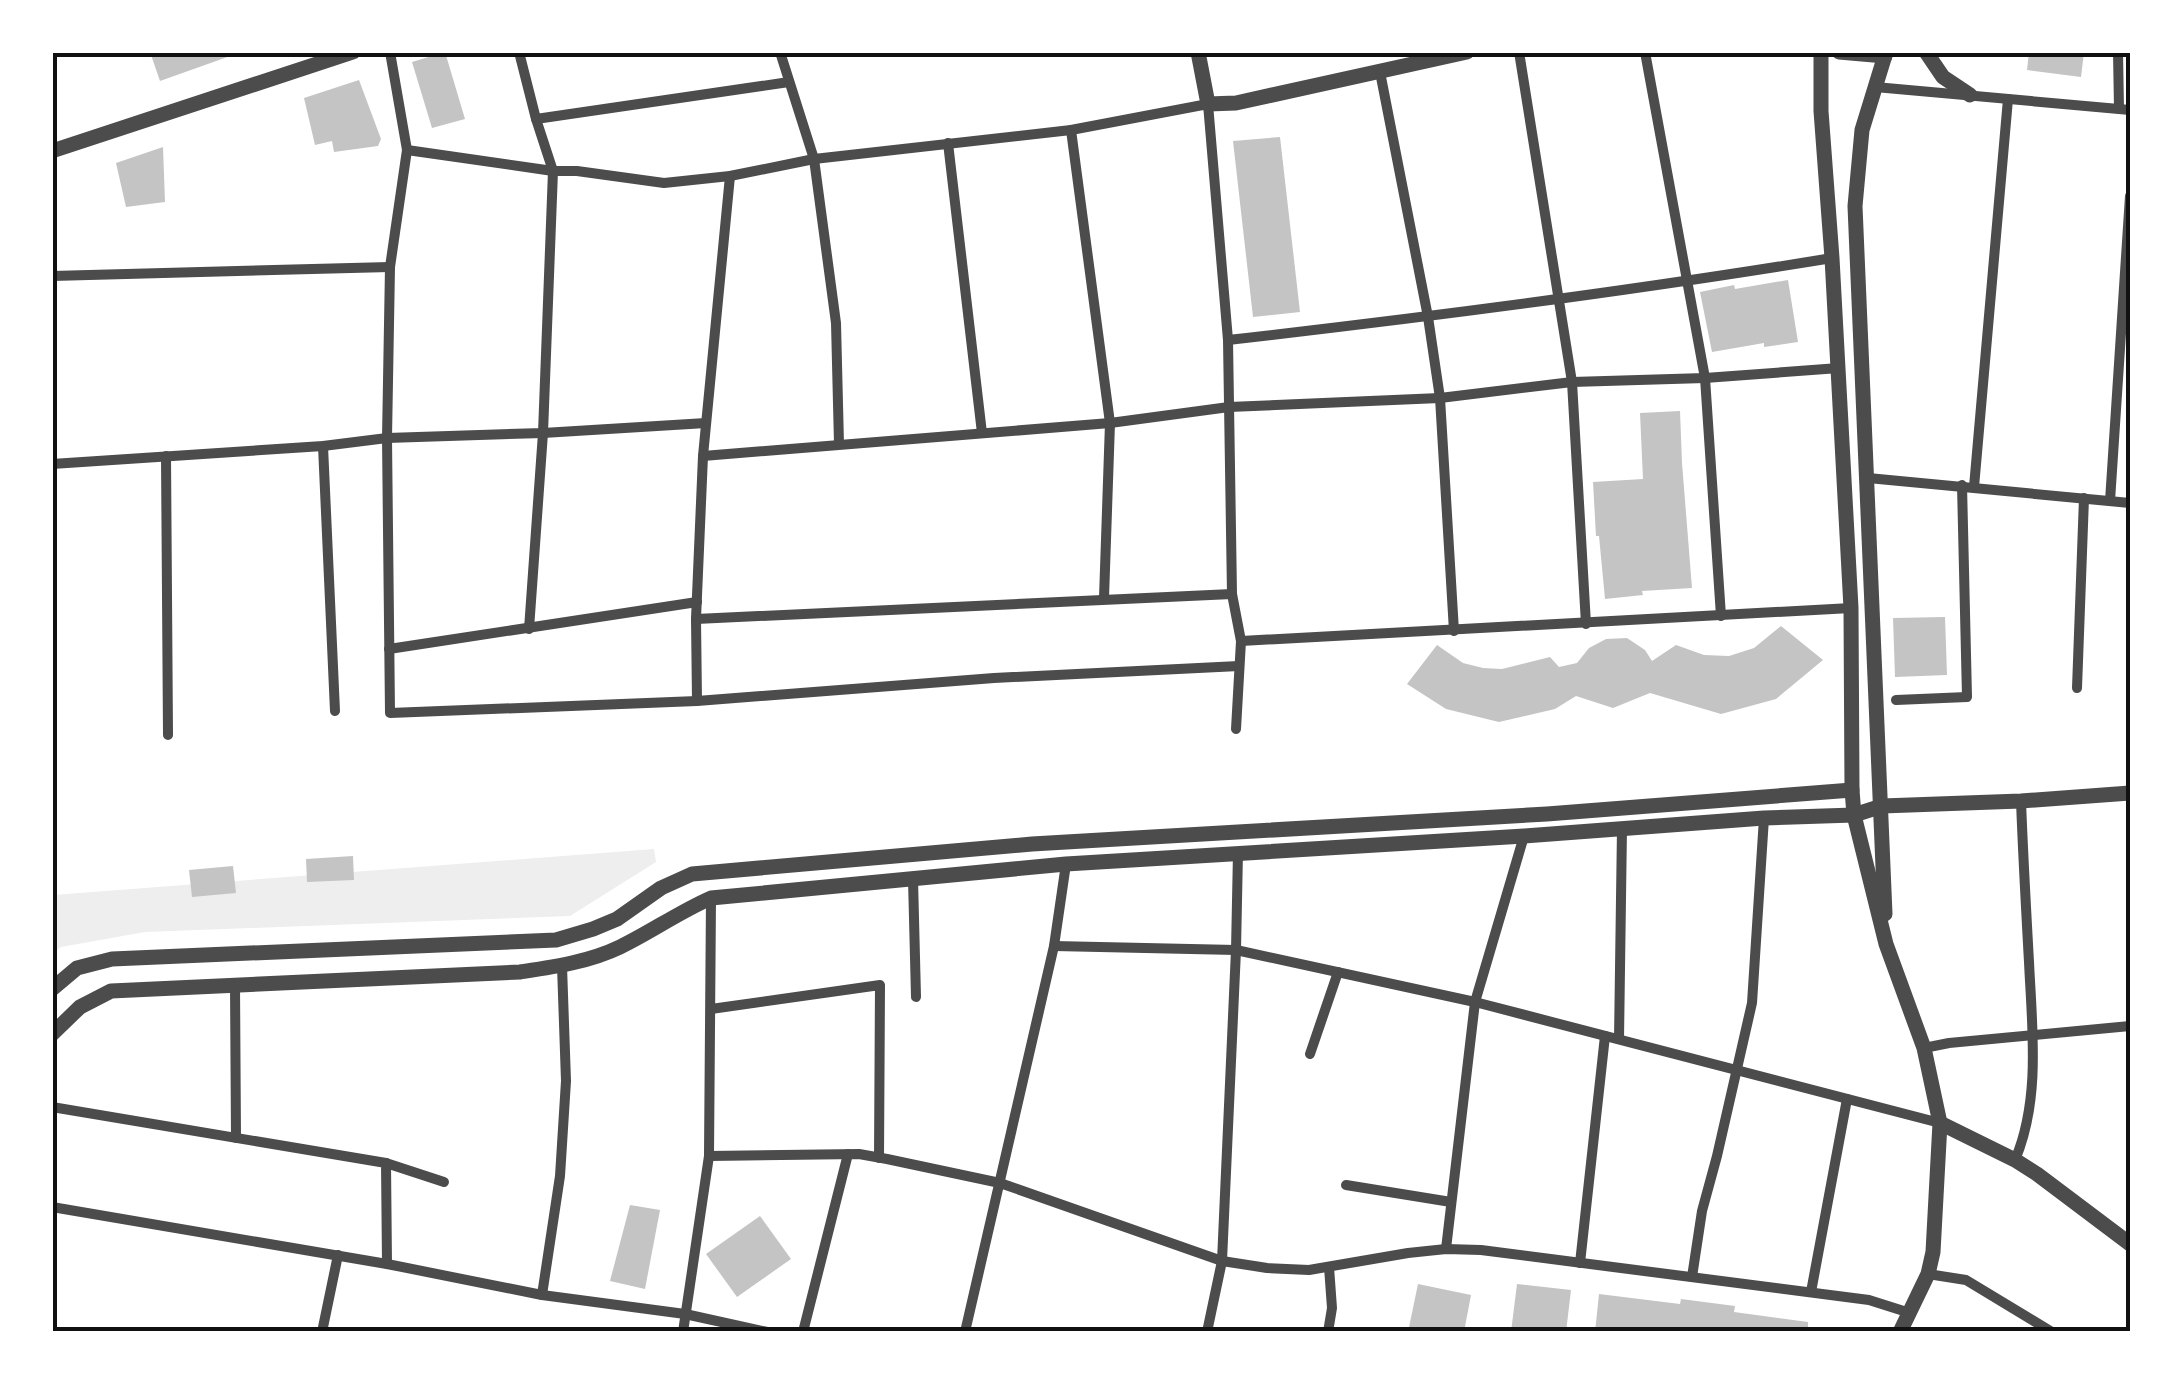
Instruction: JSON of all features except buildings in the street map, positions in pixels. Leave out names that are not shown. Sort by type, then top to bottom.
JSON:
[{"type":"street","points":[[52,151],[354,52]]},
{"type":"street","points":[[390,52],[407,150],[390,268],[390,713],[697,701],[994,678],[1239,666]]},
{"type":"street","points":[[519,52],[553,172],[543,433],[530,629]]},
{"type":"street","points":[[780,52],[814,160],[836,323],[839,444]]},
{"type":"street","points":[[1198,52],[1208,104],[1228,340],[1232,594],[1241,641],[1236,729]]},
{"type":"street","points":[[407,150],[553,172],[664,183],[730,176],[814,160],[1070,130],[1236,102],[1467,52]]},
{"type":"street","points":[[1520,52],[1572,382],[1586,624]]},
{"type":"street","points":[[1645,52],[1705,378],[1721,616]]},
{"type":"street","points":[[1821,52],[1821,111],[1851,608],[1854,814],[1886,944],[1924,1048],[1940,1123],[1928,1274],[1900,1332]]},
{"type":"street","points":[[1839,52],[1886,54],[1862,130],[1855,206],[1886,944]]},
{"type":"street","points":[[1926,52],[1943,77],[1970,96]]},
{"type":"street","points":[[1875,87],[2125,110],[2118,52]]},
{"type":"street","points":[[1380,72],[1440,398],[1454,631]]},
{"type":"street","points":[[536,118],[789,82]]},
{"type":"street","points":[[1896,700],[1967,697],[1968,486],[2008,99]]},
{"type":"street","points":[[1070,130],[1110,423],[1104,598]]},
{"type":"street","points":[[948,143],[982,433]]},
{"type":"street","points":[[697,701],[696,619],[703,456],[730,176]]},
{"type":"street","points":[[2110,501],[2130,196]]},
{"type":"street","points":[[1228,340],[1560,300],[1832,258]]},
{"type":"street","points":[[52,276],[390,268]]},
{"type":"street","points":[[703,456],[1110,423],[1229,407],[1440,398],[1572,382],[1839,368]]},
{"type":"street","points":[[52,464],[323,446],[387,438],[706,423]]},
{"type":"street","points":[[323,446],[335,711]]},
{"type":"street","points":[[166,456],[168,735]]},
{"type":"street","points":[[1868,478],[2130,503]]},
{"type":"street","points":[[2077,688],[2084,498]]},
{"type":"street","points":[[696,619],[1232,594]]},
{"type":"street","points":[[389,649],[698,602]]},
{"type":"street","points":[[1241,641],[1851,608]]},
{"type":"street","points":[[52,989],[77,968],[112,959],[556,940],[617,919],[660,888],[692,874],[1032,844],[1547,814],[1852,790],[1882,806]]},
{"type":"street","points":[[52,1034],[80,1007],[111,990],[520,972],[562,966],[618,948],[711,898],[1066,864],[1854,814],[1882,806],[2130,793]]},
{"type":"street","points":[[2016,1160],[2026,1136],[2032,1035],[2020,801]]},
{"type":"street","points":[[1692,1277],[1702,1212],[1752,1003],[1764,818]]},
{"type":"street","points":[[1620,1040],[1622,828]]},
{"type":"street","points":[[1446,1249],[1475,1002],[1524,836]]},
{"type":"street","points":[[1207,1332],[1222,1260],[1238,852]]},
{"type":"street","points":[[964,1332],[1054,946],[1066,864]]},
{"type":"street","points":[[913,879],[916,997]]},
{"type":"street","points":[[684,1332],[708,1156],[711,898]]},
{"type":"street","points":[[1054,946],[1236,950],[1475,1002],[1940,1123],[2016,1160],[2130,1238]]},
{"type":"street","points":[[542,1295],[560,1176],[566,1082],[562,966]]},
{"type":"street","points":[[1310,1054],[1338,972]]},
{"type":"street","points":[[236,985],[236,1138]]},
{"type":"street","points":[[711,1009],[880,985],[879,1158]]},
{"type":"street","points":[[1924,1048],[2130,1026]]},
{"type":"street","points":[[1580,1263],[1605,1036]]},
{"type":"street","points":[[1810,1292],[1847,1099]]},
{"type":"street","points":[[52,1108],[386,1163],[444,1182]]},
{"type":"street","points":[[708,1156],[848,1154],[879,1158],[1000,1183],[1222,1260],[1267,1268],[1309,1270],[1408,1253],[1481,1250],[1869,1300],[1910,1313]]},
{"type":"street","points":[[803,1332],[848,1154]]},
{"type":"street","points":[[386,1163],[387,1264]]},
{"type":"street","points":[[1346,1185],[1451,1202]]},
{"type":"street","points":[[52,1207],[338,1255],[542,1295],[685,1314],[767,1332]]},
{"type":"street","points":[[322,1332],[338,1255]]},
{"type":"street","points":[[1328,1332],[1332,1308],[1329,1267]]},
{"type":"street","points":[[1928,1274],[1966,1280],[2052,1332]]},
{"type":"shaded area","points":[[654,849],[656,862],[570,916],[145,932],[61,947],[53,953],[53,895]]}]
